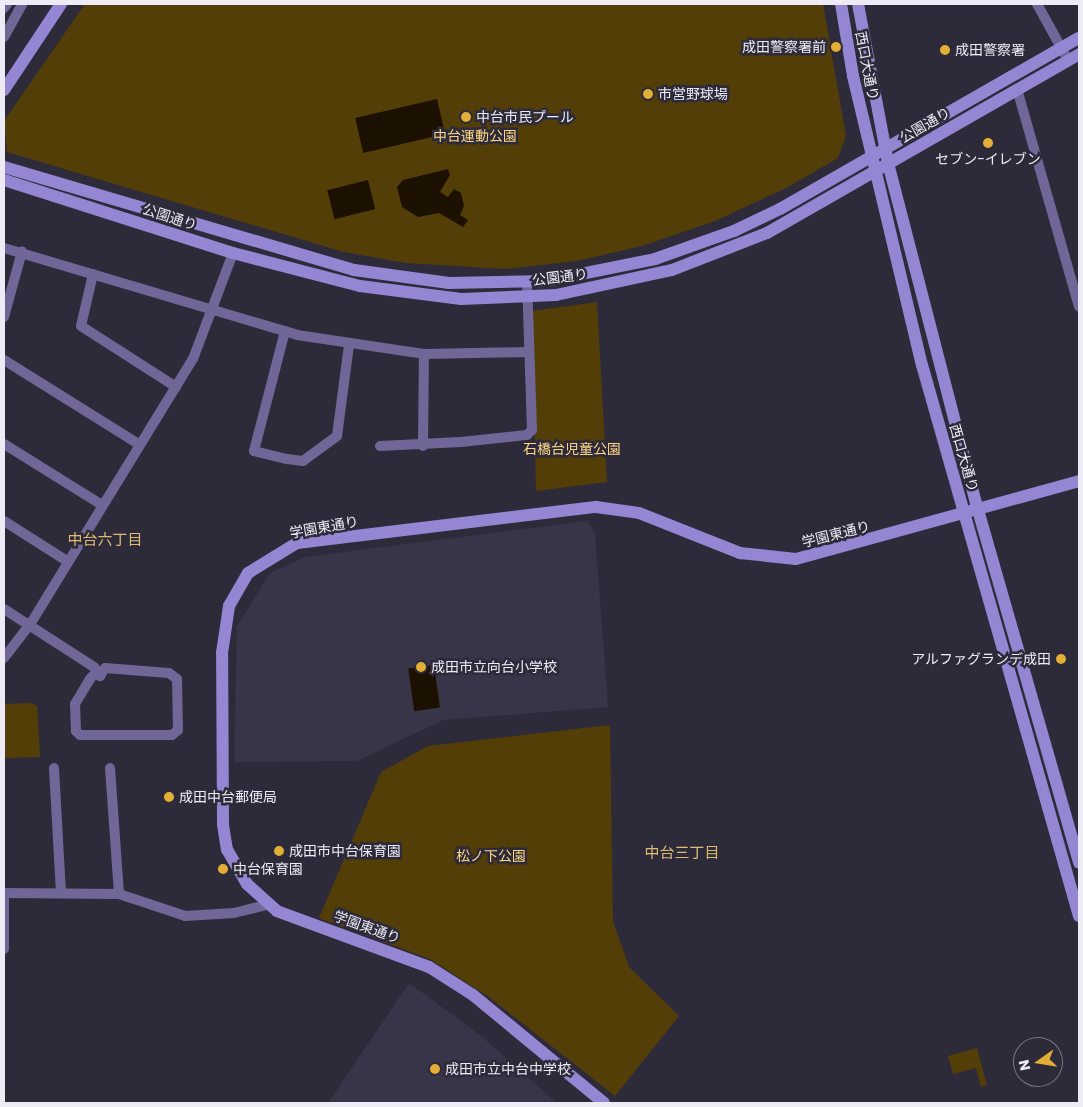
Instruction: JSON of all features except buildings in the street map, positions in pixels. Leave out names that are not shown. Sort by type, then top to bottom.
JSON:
[{"type":"street","points":[[4,8],[7,4]]},
{"type":"street","points":[[4,37],[22,4]]},
{"type":"street","points":[[4,90],[61,4]]},
{"type":"street","name":"西口大通り","points":[[840,4],[871,158],[963,514],[1079,916]]},
{"type":"street","name":"西口大通り","points":[[858,4],[888,163],[978,510],[1079,863]]},
{"type":"street","points":[[1037,4],[1061,48],[1074,57]]},
{"type":"street","name":"公園通り","points":[[4,167],[354,270],[418,281],[526,282],[616,269],[693,248],[780,209],[1079,38]]},
{"type":"street","name":"公園通り","points":[[4,180],[233,252],[388,291],[461,299],[528,296],[627,282],[713,256],[767,233],[1074,57]]},
{"type":"street","points":[[1017,89],[1079,306]]},
{"type":"street","points":[[4,248],[22,251],[284,331],[349,345],[424,354],[528,352]]},
{"type":"street","points":[[4,317],[22,251]]},
{"type":"street","points":[[4,658],[31,623],[67,561],[176,388],[213,310],[233,252]]},
{"type":"street","points":[[93,274],[81,326],[176,388]]},
{"type":"street","points":[[380,446],[423,446],[527,434],[532,430],[526,282]]},
{"type":"street","points":[[284,331],[254,451],[287,460],[302,461],[337,436],[349,345]]},
{"type":"street","points":[[423,446],[424,354]]},
{"type":"street","points":[[4,360],[140,445]]},
{"type":"street","points":[[4,444],[102,505]]},
{"type":"street","name":"学園東通り","points":[[604,1103],[473,995],[429,967],[267,905],[247,884],[227,850],[222,653],[223,628],[237,589],[248,573],[280,551],[297,543],[596,507],[639,513],[740,554],[796,559],[1079,481]]},
{"type":"street","points":[[4,521],[67,561]]},
{"type":"street","points":[[4,609],[31,623],[94,666],[100,676]]},
{"type":"street","points":[[105,668],[169,673],[177,679],[178,730],[172,735],[80,734],[76,730],[75,704],[96,672],[100,676],[105,668]]},
{"type":"street","points":[[54,768],[61,893]]},
{"type":"street","points":[[110,768],[119,894]]},
{"type":"street","points":[[4,893],[119,894],[185,916],[234,913],[267,905]]},
{"type":"street","points":[[4,898],[4,949]]},
{"type":"shaded area","points":[[437,99],[445,134],[363,153],[355,118]]},
{"type":"shaded area","points":[[448,169],[450,175],[440,192],[448,197],[454,189],[461,193],[464,206],[460,215],[468,220],[463,227],[439,213],[418,217],[402,207],[397,187],[403,180]]},
{"type":"shaded area","points":[[368,180],[375,209],[335,219],[327,190]]},
{"type":"shaded area","name":"成田市立向台小学校","points":[[587,521],[595,533],[608,707],[443,720],[357,761],[234,762],[237,626],[270,573],[305,557]]},
{"type":"shaded area","points":[[434,665],[440,708],[414,711],[408,669]]},
{"type":"shaded area","name":"成田市立中台中学校","points":[[409,983],[480,1035],[557,1103],[328,1103]]},
{"type":"green space","name":"中台運動公園","points":[[85,4],[823,4],[846,136],[838,158],[788,187],[715,221],[642,246],[577,261],[505,269],[406,263],[344,252],[7,152],[4,121]]},
{"type":"green space","name":"石橋台児童公園","points":[[597,302],[607,482],[536,491],[532,311]]},
{"type":"green space","points":[[31,703],[37,706],[40,757],[4,758],[4,704]]},
{"type":"green space","name":"松ノ下公園","points":[[610,725],[613,921],[629,967],[679,1016],[615,1096],[489,997],[430,959],[319,918],[381,772],[428,746]]},
{"type":"green space","points":[[977,1048],[987,1085],[981,1087],[976,1068],[953,1074],[948,1056]]},
{"type":"place","name":"成田警察署前","points":[[836,47]]},
{"type":"place","name":"成田警察署","points":[[945,50]]},
{"type":"place","name":"市営野球場","points":[[648,94]]},
{"type":"place","name":"中台市民プール","points":[[466,117]]},
{"type":"place","name":"セブン-イレブン","points":[[988,143]]},
{"type":"place","name":"アルファグランデ成田","points":[[1061,659]]},
{"type":"place","name":"成田市立向台小学校","points":[[421,667]]},
{"type":"place","name":"成田中台郵便局","points":[[169,797]]},
{"type":"place","name":"成田市中台保育園","points":[[279,851]]},
{"type":"place","name":"中台保育園","points":[[223,869]]},
{"type":"place","name":"成田市立中台中学校","points":[[435,1069]]},
{"type":"district","name":"中台六丁目","points":[[105,540]]},
{"type":"district","name":"中台三丁目","points":[[682,853]]}]
